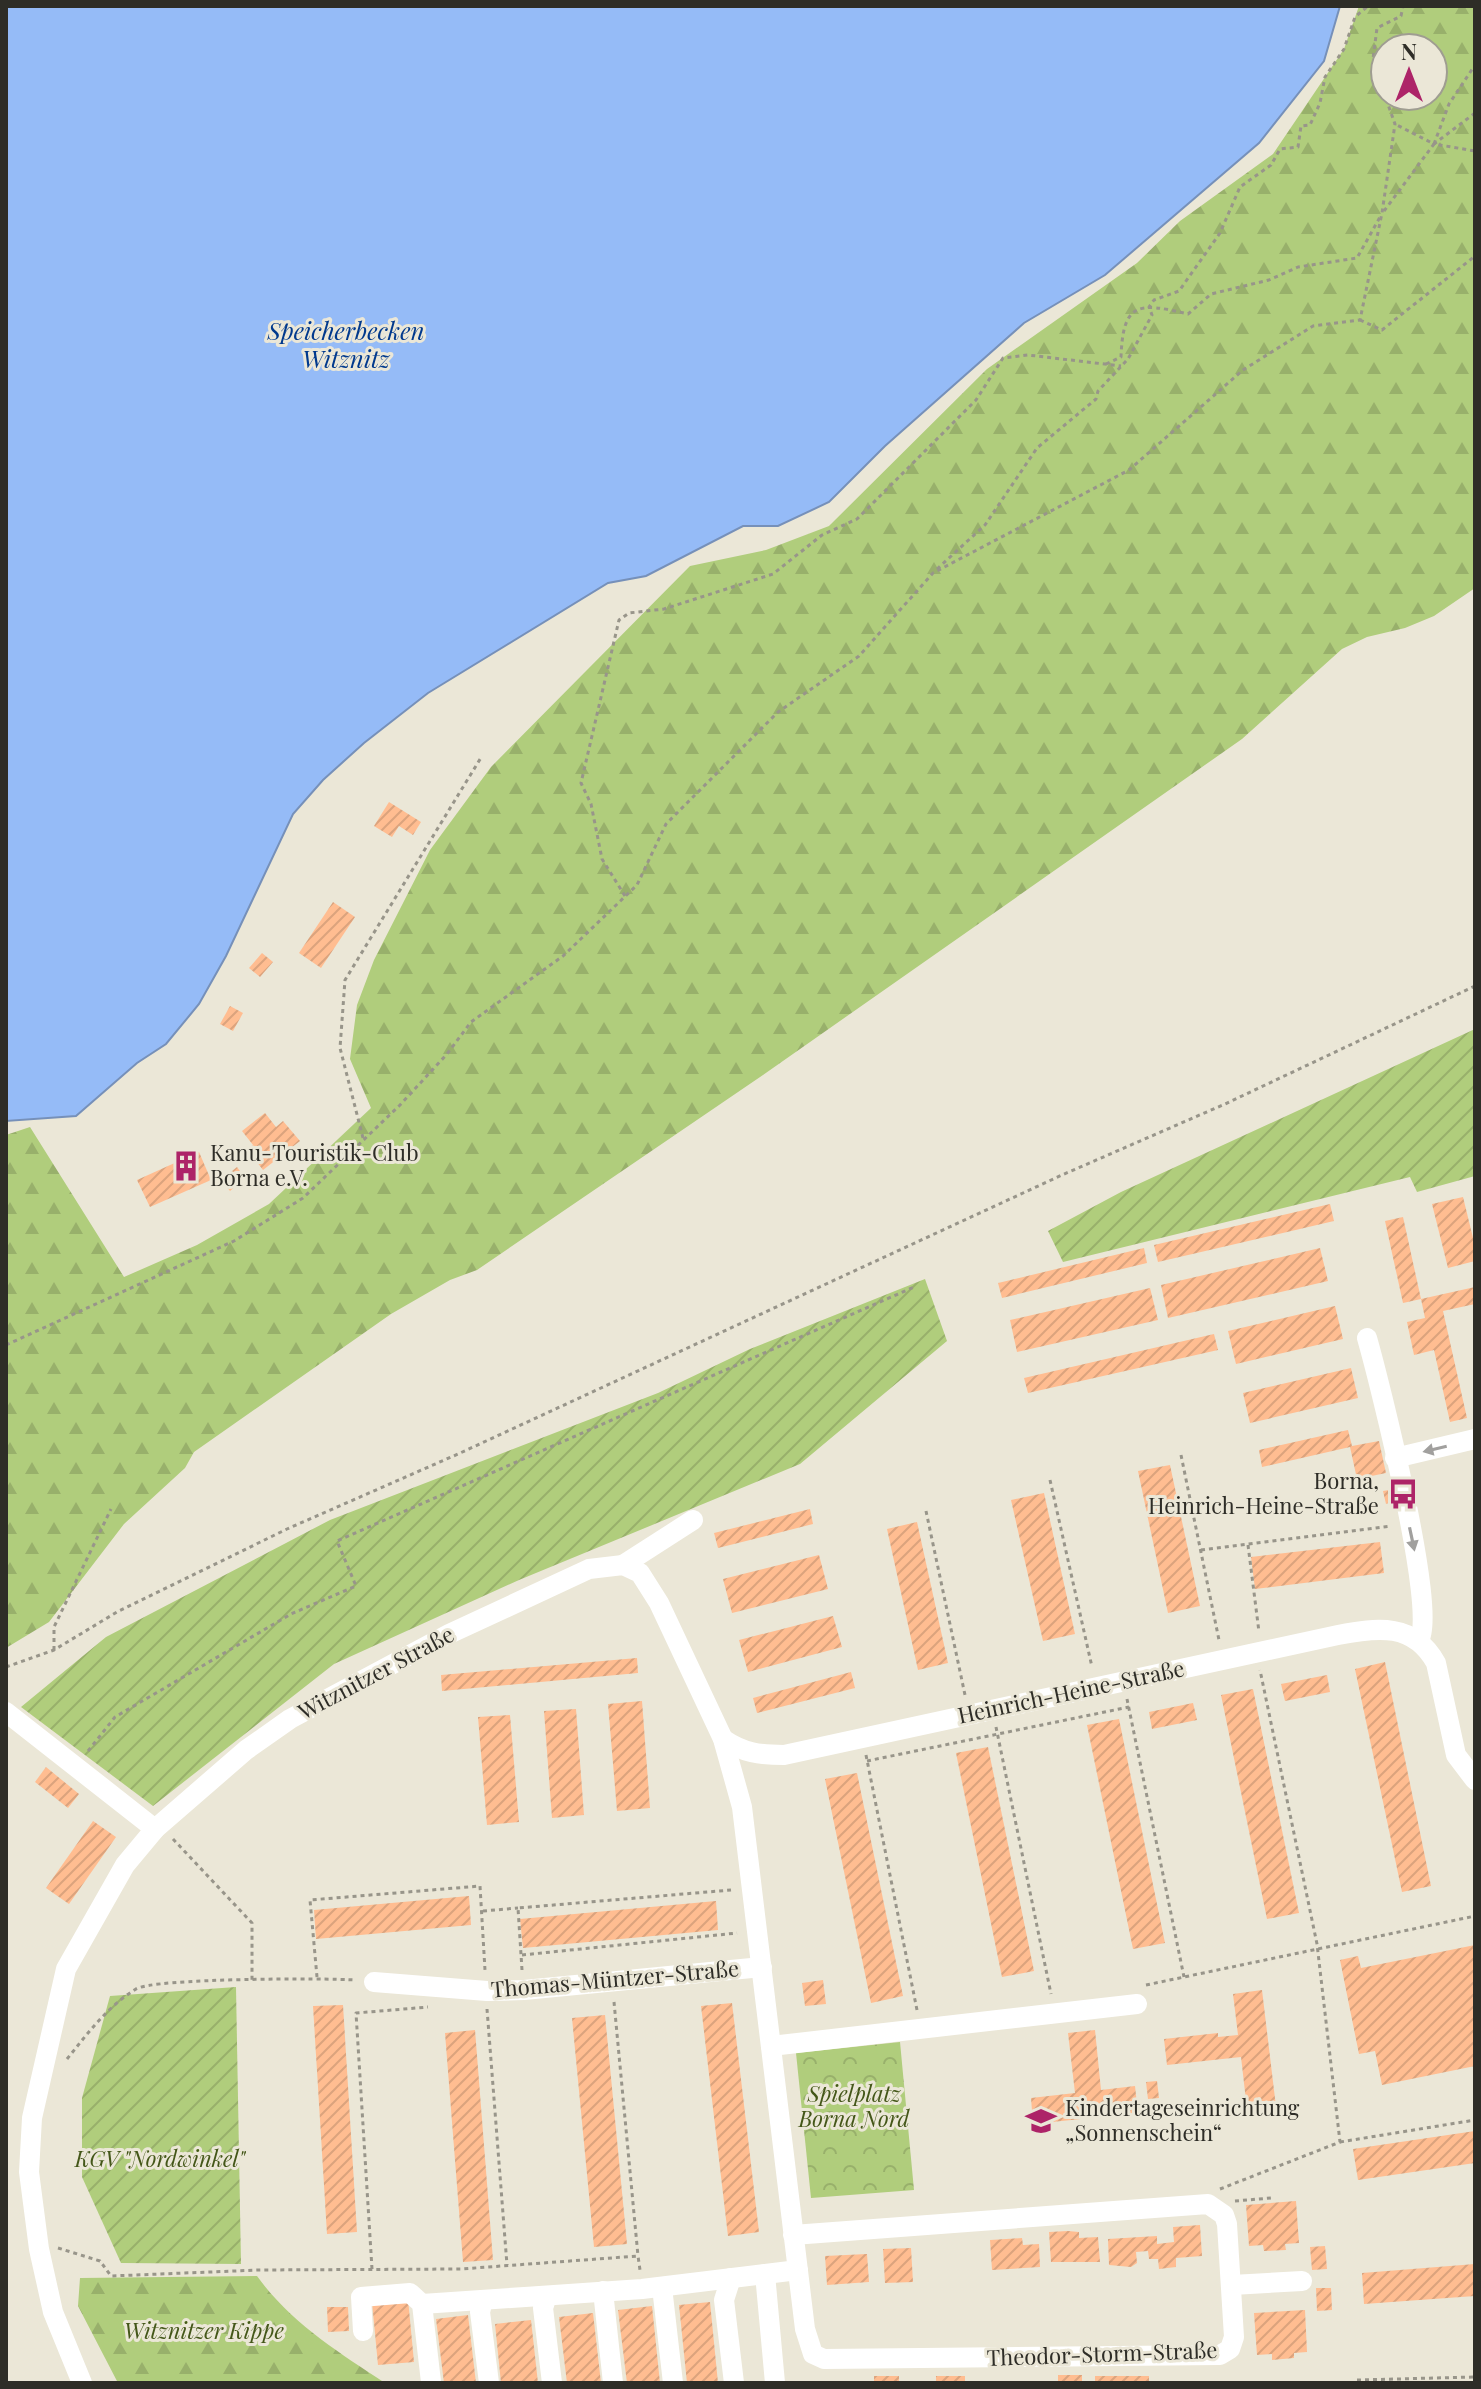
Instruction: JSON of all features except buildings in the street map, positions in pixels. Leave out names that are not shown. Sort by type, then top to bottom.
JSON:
[{"type":"street","points":[[1367,1338],[1422,1585],[1423,1630],[1419,1640],[1436,1663],[1456,1755],[1475,1780]]},
{"type":"street","points":[[1395,1458],[1475,1439]]},
{"type":"street","name":"Witznitzer Straße","points":[[82,2383],[53,2312],[39,2249],[29,2172],[37,2085],[66,1969],[125,1865],[156,1828],[246,1750],[290,1719],[556,1584],[589,1569],[623,1565],[693,1520]]},
{"type":"street","points":[[623,1565],[640,1573],[659,1603],[723,1739]]},
{"type":"street","name":"Heinrich-Heine-Straße","points":[[723,1739],[739,1750],[759,1755],[784,1755],[1371,1629],[1405,1632],[1419,1640]]},
{"type":"street","points":[[6,1712],[156,1828]]},
{"type":"street","name":"Thomas-Müntzer-Straße","points":[[723,1739],[742,1807],[793,2235]]},
{"type":"street","name":"Thomas-Müntzer-Straße","points":[[374,1982],[487,1991],[524,1990],[762,1967]]},
{"type":"street","points":[[771,2046],[1137,2004]]},
{"type":"street","points":[[793,2235],[1214,2207]]},
{"type":"street","name":"Theodor-Storm-Straße","points":[[793,2235],[808,2344],[813,2354],[824,2359],[1220,2355],[1230,2349],[1234,2337],[1232,2285],[1227,2224],[1214,2207]]},
{"type":"street","points":[[422,2304],[652,2288],[798,2270]]},
{"type":"street","points":[[765,2274],[775,2383]]},
{"type":"street","points":[[731,2278],[724,2300],[734,2383]]},
{"type":"street","points":[[1232,2285],[1302,2281]]},
{"type":"street","points":[[652,2288],[673,2383]]},
{"type":"street","points":[[603,2291],[613,2383]]},
{"type":"street","points":[[363,2331],[361,2297],[410,2293],[422,2304],[431,2382]]},
{"type":"street","points":[[547,2296],[543,2308],[552,2383]]},
{"type":"street","points":[[483,2300],[480,2312],[489,2383]]},
{"type":"path","points":[[1149,307],[1154,300],[1179,291],[1193,273],[1220,233],[1240,187],[1271,165],[1280,149],[1298,147],[1301,126],[1310,125],[1320,103],[1325,77],[1344,49],[1355,17],[1368,6]]},
{"type":"path","points":[[1376,32],[1377,28],[1401,16],[1403,6]]},
{"type":"path","points":[[1434,144],[1449,104],[1475,65]]},
{"type":"path","points":[[1360,320],[1382,213],[1395,124],[1391,112]]},
{"type":"path","points":[[1103,365],[1121,357],[1121,328],[1129,312],[1140,306],[1188,314],[1211,294],[1269,280],[1298,267],[1357,258],[1382,213],[1434,144],[1475,113]]},
{"type":"path","points":[[1395,124],[1434,144],[1475,151]]},
{"type":"path","points":[[933,573],[1129,470],[1243,370],[1313,326],[1360,320],[1382,330],[1475,256]]},
{"type":"path","points":[[6,1345],[234,1241],[303,1198],[400,1105],[471,1022],[563,956],[637,885],[666,824],[778,712],[859,656],[933,573],[985,525],[1037,448],[1096,399],[1098,391],[1121,366],[1152,315],[1149,307]]},
{"type":"path","points":[[625,896],[602,859],[591,804],[581,783],[619,620],[629,613],[664,609],[773,574],[812,542],[857,519],[976,400],[1003,358],[1028,355],[1121,366]]},
{"type":"path","points":[[363,1138],[340,1048],[345,980],[482,756]]},
{"type":"path","points":[[6,1667],[54,1650],[117,1612],[287,1529],[458,1454],[1062,1175],[1225,1104],[1475,986]]},
{"type":"path","points":[[76,1767],[115,1717],[291,1614],[356,1586],[337,1541],[914,1287]]},
{"type":"path","points":[[1181,1455],[1223,1660]]},
{"type":"path","points":[[1050,1480],[1096,1686]]},
{"type":"path","points":[[54,1650],[54,1627],[111,1509]]},
{"type":"path","points":[[926,1511],[969,1714]]},
{"type":"path","points":[[1201,1550],[1409,1524]]},
{"type":"path","points":[[1248,1545],[1259,1652],[1316,1949],[1340,2142]]},
{"type":"path","points":[[1123,1681],[1184,1977]]},
{"type":"path","points":[[867,1761],[1129,1707]]},
{"type":"path","points":[[992,1709],[1055,2013]]},
{"type":"path","points":[[862,1737],[921,2030]]},
{"type":"path","points":[[156,1828],[252,1923],[252,1980]]},
{"type":"path","points":[[317,1977],[310,1900],[480,1886],[507,2266]]},
{"type":"path","points":[[483,1911],[740,1889]]},
{"type":"path","points":[[518,1908],[524,1990]]},
{"type":"path","points":[[1137,2004],[1135,1987],[1475,1916]]},
{"type":"path","points":[[521,1955],[745,1932]]},
{"type":"path","points":[[37,2085],[61,2067],[99,2018],[139,1987],[317,1977],[374,1982]]},
{"type":"path","points":[[612,1982],[638,2256],[652,2288]]},
{"type":"path","points":[[372,2269],[356,2013],[429,2007]]},
{"type":"path","points":[[1271,2202],[1271,2198],[1232,2201],[1214,2207],[1216,2191],[1340,2142],[1475,2120]]},
{"type":"path","points":[[39,2249],[53,2247],[100,2261],[111,2276],[507,2266],[638,2256]]},
{"type":"path","points":[[1357,2380],[1475,2377]]},
{"type":"green space","points":[[1359,6],[1475,6],[1475,588],[1434,616],[1405,628],[1367,637],[1342,649],[1242,739],[763,1075],[477,1270],[450,1280],[391,1314],[194,1452],[185,1468],[124,1524],[49,1622],[6,1648],[6,1135],[30,1127],[124,1277],[197,1245],[269,1204],[371,1108],[350,1059],[357,1005],[374,960],[430,850],[491,767],[690,566],[766,550],[829,526],[987,369],[1137,263],[1180,221],[1273,154],[1344,49]]},
{"type":"green space","points":[[1475,1029],[1475,1176],[1417,1192],[1410,1177],[1063,1262],[1048,1231],[1121,1192]]},
{"type":"green space","points":[[925,1279],[947,1341],[800,1464],[519,1580],[334,1664],[153,1806],[21,1707],[106,1637],[330,1520],[658,1393],[750,1349]]},
{"type":"green space","name":"KGV \"Nordwinkel\"","points":[[236,1987],[241,2264],[121,2263],[82,2177],[82,2098],[110,1996]]},
{"type":"green space","name":"Spielplatz Borna Nord","points":[[900,2042],[914,2190],[811,2198],[796,2053]]},
{"type":"green space","name":"Witznitzer Kippe","points":[[257,2276],[300,2322],[385,2383],[118,2383],[78,2306],[80,2278]]},
{"type":"water","name":"Speicherbecken Witznitz","points":[[6,6],[1340,6],[1324,61],[1259,143],[1105,275],[1024,323],[885,446],[829,502],[778,526],[743,526],[646,576],[608,583],[428,693],[364,743],[323,780],[293,814],[226,956],[199,1004],[166,1044],[137,1063],[76,1116],[6,1121]]},
{"type":"place","name":"Kanu-Touristik-Club Borna e.V.","points":[[186,1166]]},
{"type":"place","name":"Borna, Heinrich-Heine-Straße","points":[[1403,1494]]},
{"type":"place","name":"Kindertageseinrichtung „Sonnenschein“","points":[[1041,2121]]}]
